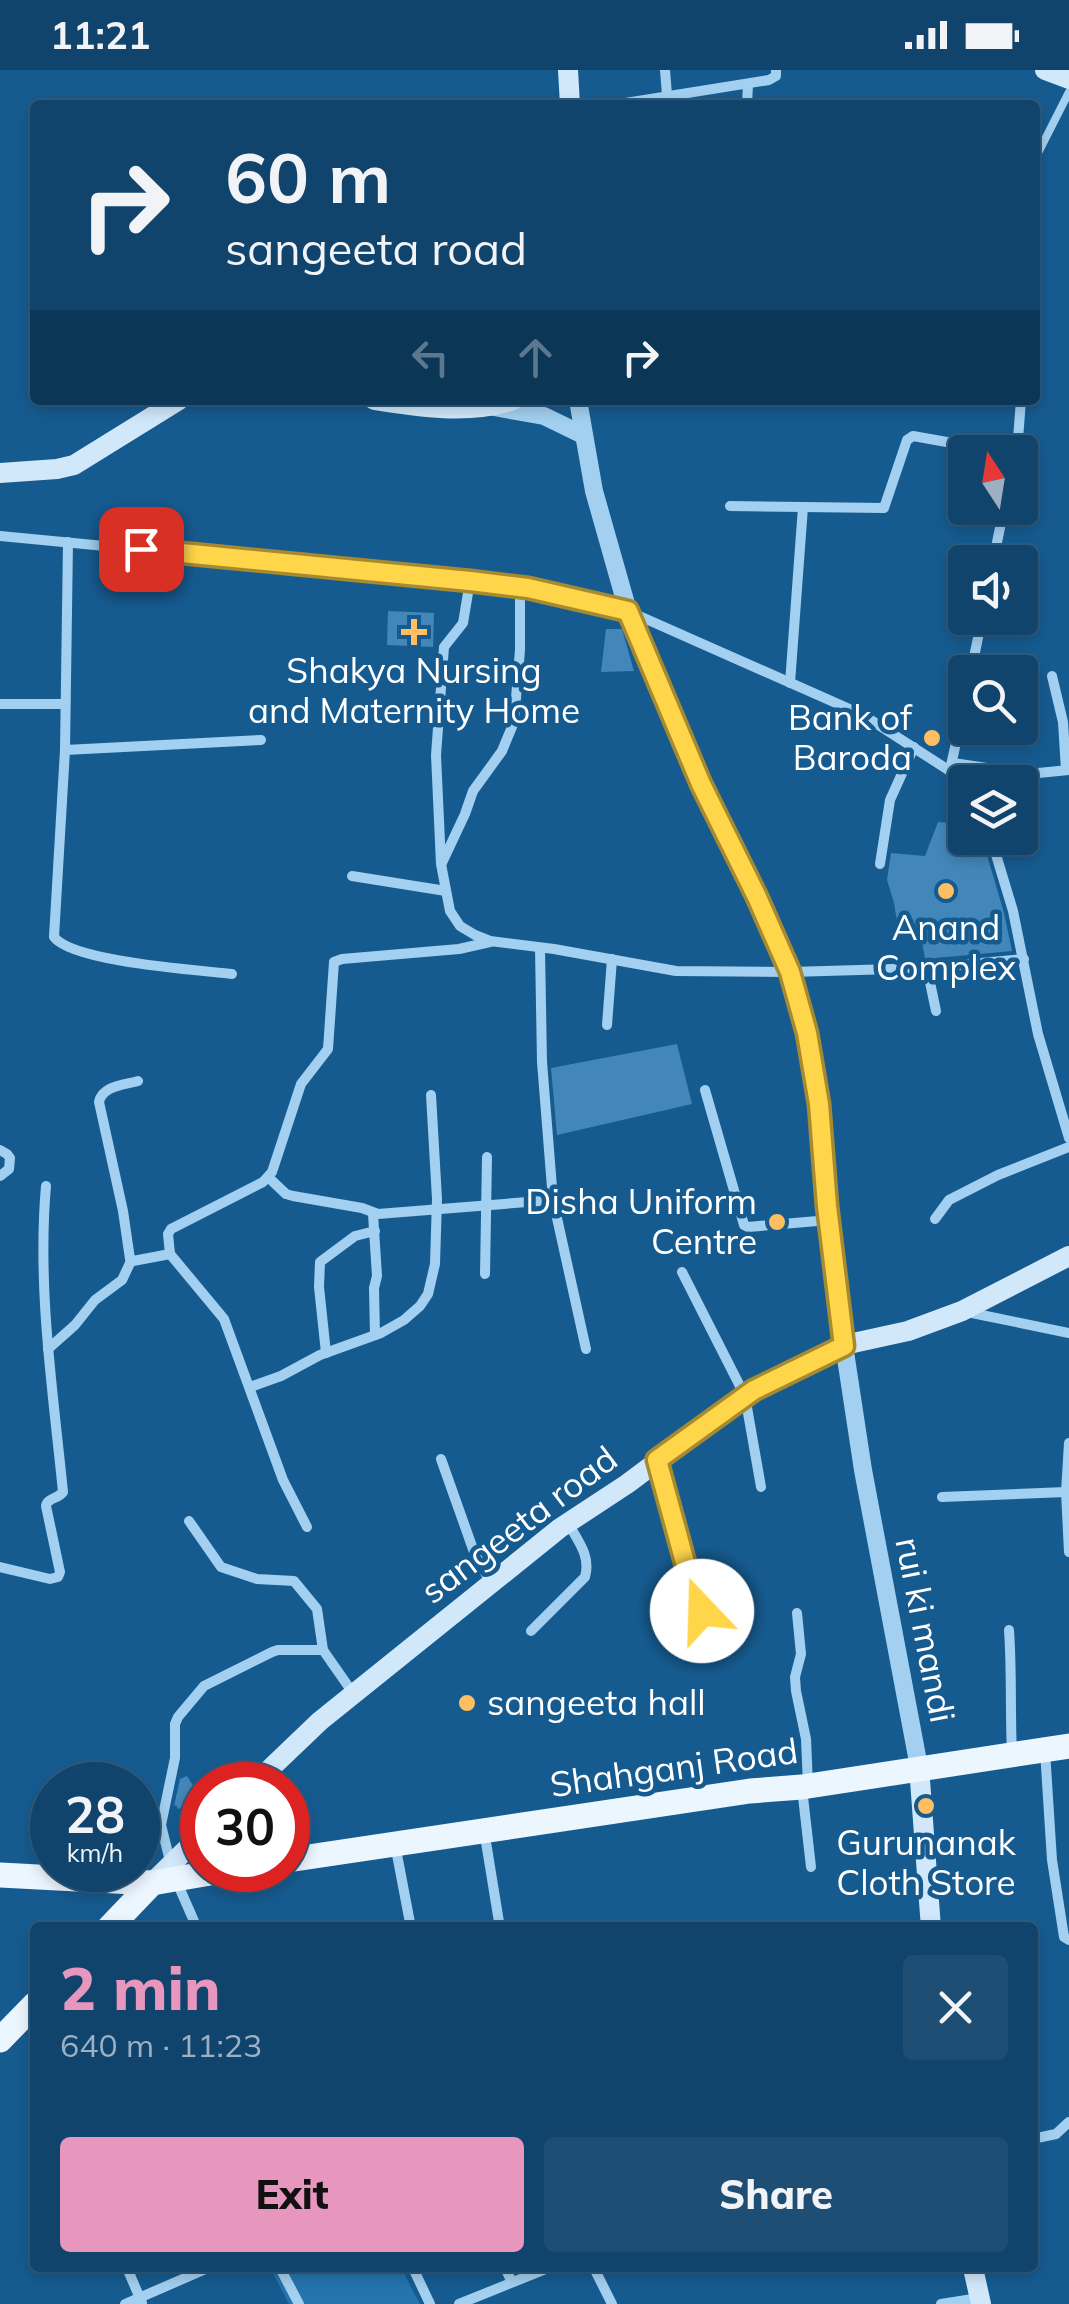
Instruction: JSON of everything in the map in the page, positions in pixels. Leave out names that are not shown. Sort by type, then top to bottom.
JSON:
[{"type":"main road","points":[[568,70],[570,100]]},
{"type":"main road","points":[[1046,70],[1069,80]]},
{"type":"main road","points":[[0,473],[58,469],[74,464],[171,405]]},
{"type":"main road","points":[[407,405],[493,405]]},
{"type":"main road","name":"sangeeta road","points":[[277,1762],[320,1720],[568,1523],[745,1396],[844,1346],[908,1331],[962,1311],[1069,1256]]},
{"type":"main road","name":"Shahganj Road","points":[[310,1857],[1057,1748]]},
{"type":"main road","name":"rui ki mandi","points":[[919,1767],[932,1922]]},
{"type":"main road","points":[[116,1922],[180,1860]]},
{"type":"main road","points":[[0,1874],[180,1875]]},
{"type":"main road","points":[[0,2040],[30,2009]]},
{"type":"main road","points":[[973,2272],[980,2301]]},
{"type":"street","points":[[666,70],[666,96]]},
{"type":"street","points":[[643,100],[748,95],[773,79],[776,70]]},
{"type":"street","name":"rui ki mandi","points":[[579,405],[602,528],[628,611],[701,784],[790,972],[807,1033],[819,1104],[844,1346],[872,1524],[919,1767]]},
{"type":"street","points":[[1019,435],[1022,405]]},
{"type":"street","points":[[489,406],[544,416],[583,436]]},
{"type":"street","points":[[730,506],[884,508],[906,440],[913,436],[948,442]]},
{"type":"street","points":[[790,683],[802,507]]},
{"type":"street","points":[[0,536],[470,581],[628,611],[864,715],[948,765]]},
{"type":"street","points":[[68,542],[66,750],[54,937],[62,945],[118,961],[232,974]]},
{"type":"street","points":[[470,581],[463,623],[444,647],[436,755],[441,864],[446,891],[454,918],[475,936],[676,971],[927,968],[1024,959]]},
{"type":"street","points":[[441,864],[473,791],[502,751],[514,722],[520,666],[520,588]]},
{"type":"street","points":[[1038,773],[1068,770],[1063,722],[1052,676]]},
{"type":"street","points":[[0,704],[65,704]]},
{"type":"street","points":[[66,750],[262,740]]},
{"type":"street","points":[[880,864],[893,789],[914,747]]},
{"type":"street","points":[[996,855],[1024,959],[1038,1034],[1069,1138]]},
{"type":"street","points":[[352,876],[446,891]]},
{"type":"street","points":[[307,1527],[282,1480],[224,1320],[170,1254],[168,1234],[268,1177],[301,1084],[328,1049],[334,962],[459,949],[490,941]]},
{"type":"street","points":[[540,948],[542,1062],[552,1200],[586,1349]]},
{"type":"street","points":[[607,1025],[612,958]]},
{"type":"street","points":[[927,968],[936,1010]]},
{"type":"street","points":[[48,1349],[76,1326],[95,1300],[122,1280],[131,1261],[99,1102],[104,1091],[138,1081]]},
{"type":"street","points":[[704,1090],[744,1225],[829,1220]]},
{"type":"street","points":[[250,1387],[404,1320],[428,1294],[435,1264],[437,1210],[430,1095]]},
{"type":"street","points":[[936,1219],[949,1200],[1069,1148]]},
{"type":"street","points":[[0,1150],[7,1154],[10,1164],[0,1176]]},
{"type":"street","points":[[485,1274],[488,1157]]},
{"type":"street","points":[[268,1177],[286,1194],[362,1208],[373,1214],[552,1200]]},
{"type":"street","points":[[0,1567],[50,1579],[59,1575],[46,1506],[48,1500],[63,1492],[48,1349],[42,1228],[46,1186]]},
{"type":"street","points":[[373,1214],[375,1335]]},
{"type":"street","points":[[326,1352],[320,1262],[355,1236],[374,1230]]},
{"type":"street","points":[[131,1261],[170,1254]]},
{"type":"street","points":[[682,1272],[745,1396],[761,1487]]},
{"type":"street","points":[[962,1311],[1069,1333]]},
{"type":"street","points":[[1069,1443],[1069,1552]]},
{"type":"street","points":[[441,1460],[474,1552],[491,1584]]},
{"type":"street","points":[[657,1460],[702,1611]]},
{"type":"street","points":[[942,1497],[1066,1492]]},
{"type":"street","points":[[189,1521],[221,1567],[257,1580],[294,1581],[317,1609],[323,1650],[354,1693]]},
{"type":"street","points":[[531,1632],[587,1572],[585,1553],[568,1523]]},
{"type":"street","points":[[797,1613],[801,1654],[796,1691],[806,1739],[811,1866]]},
{"type":"street","points":[[1009,1630],[1012,1754]]},
{"type":"street","points":[[193,1922],[166,1876],[161,1824],[175,1758],[174,1724],[204,1686],[272,1652],[323,1650]]},
{"type":"street","points":[[1057,1748],[1052,1860],[1064,1937],[1069,1940]]},
{"type":"street","points":[[484,1830],[499,1922]]},
{"type":"street","points":[[395,1843],[410,1922]]},
{"type":"street","points":[[1038,2138],[1056,2134],[1069,2122]]},
{"type":"street","points":[[129,2272],[141,2301]]},
{"type":"street","points":[[126,2304],[141,2301],[200,2272]]},
{"type":"street","points":[[282,2272],[298,2304]]},
{"type":"street","points":[[415,2272],[430,2304]]},
{"type":"street","points":[[507,2272],[512,2282]]},
{"type":"street","points":[[458,2304],[538,2272]]},
{"type":"street","points":[[596,2272],[612,2304]]},
{"type":"street","points":[[941,2304],[980,2301]]},
{"type":"lane","points":[[1040,149],[1069,92]]},
{"type":"shaded area","points":[[272,2272],[403,2272],[420,2304],[289,2304]]},
{"type":"building","points":[[388,611],[434,613],[433,647],[387,645]]},
{"type":"building","points":[[606,629],[622,629],[634,671],[601,672]]},
{"type":"building","name":"Anand Complex","points":[[938,822],[948,823],[948,855],[987,855],[1012,951],[925,959],[920,930],[899,934],[887,880],[891,853],[925,856]]},
{"type":"building","points":[[677,1044],[692,1104],[557,1135],[551,1068]]},
{"type":"building","points":[[180,1779],[180,1808],[174,1806]]},
{"type":"place","name":"Shakya Nursing and Maternity Home","points":[[414,632]]},
{"type":"place","name":"Bank of Baroda","points":[[932,738]]},
{"type":"place","name":"Anand Complex","points":[[946,891]]},
{"type":"place","name":"Disha Uniform Centre","points":[[777,1222]]},
{"type":"place","name":"sangeeta hall","points":[[467,1703]]},
{"type":"place","name":"Gurunanak Cloth Store","points":[[926,1806]]},
{"type":"route","points":[[141,549],[528,588],[628,611],[701,784],[790,972],[807,1033],[819,1104],[844,1346],[754,1390],[657,1460],[702,1611]]}]
